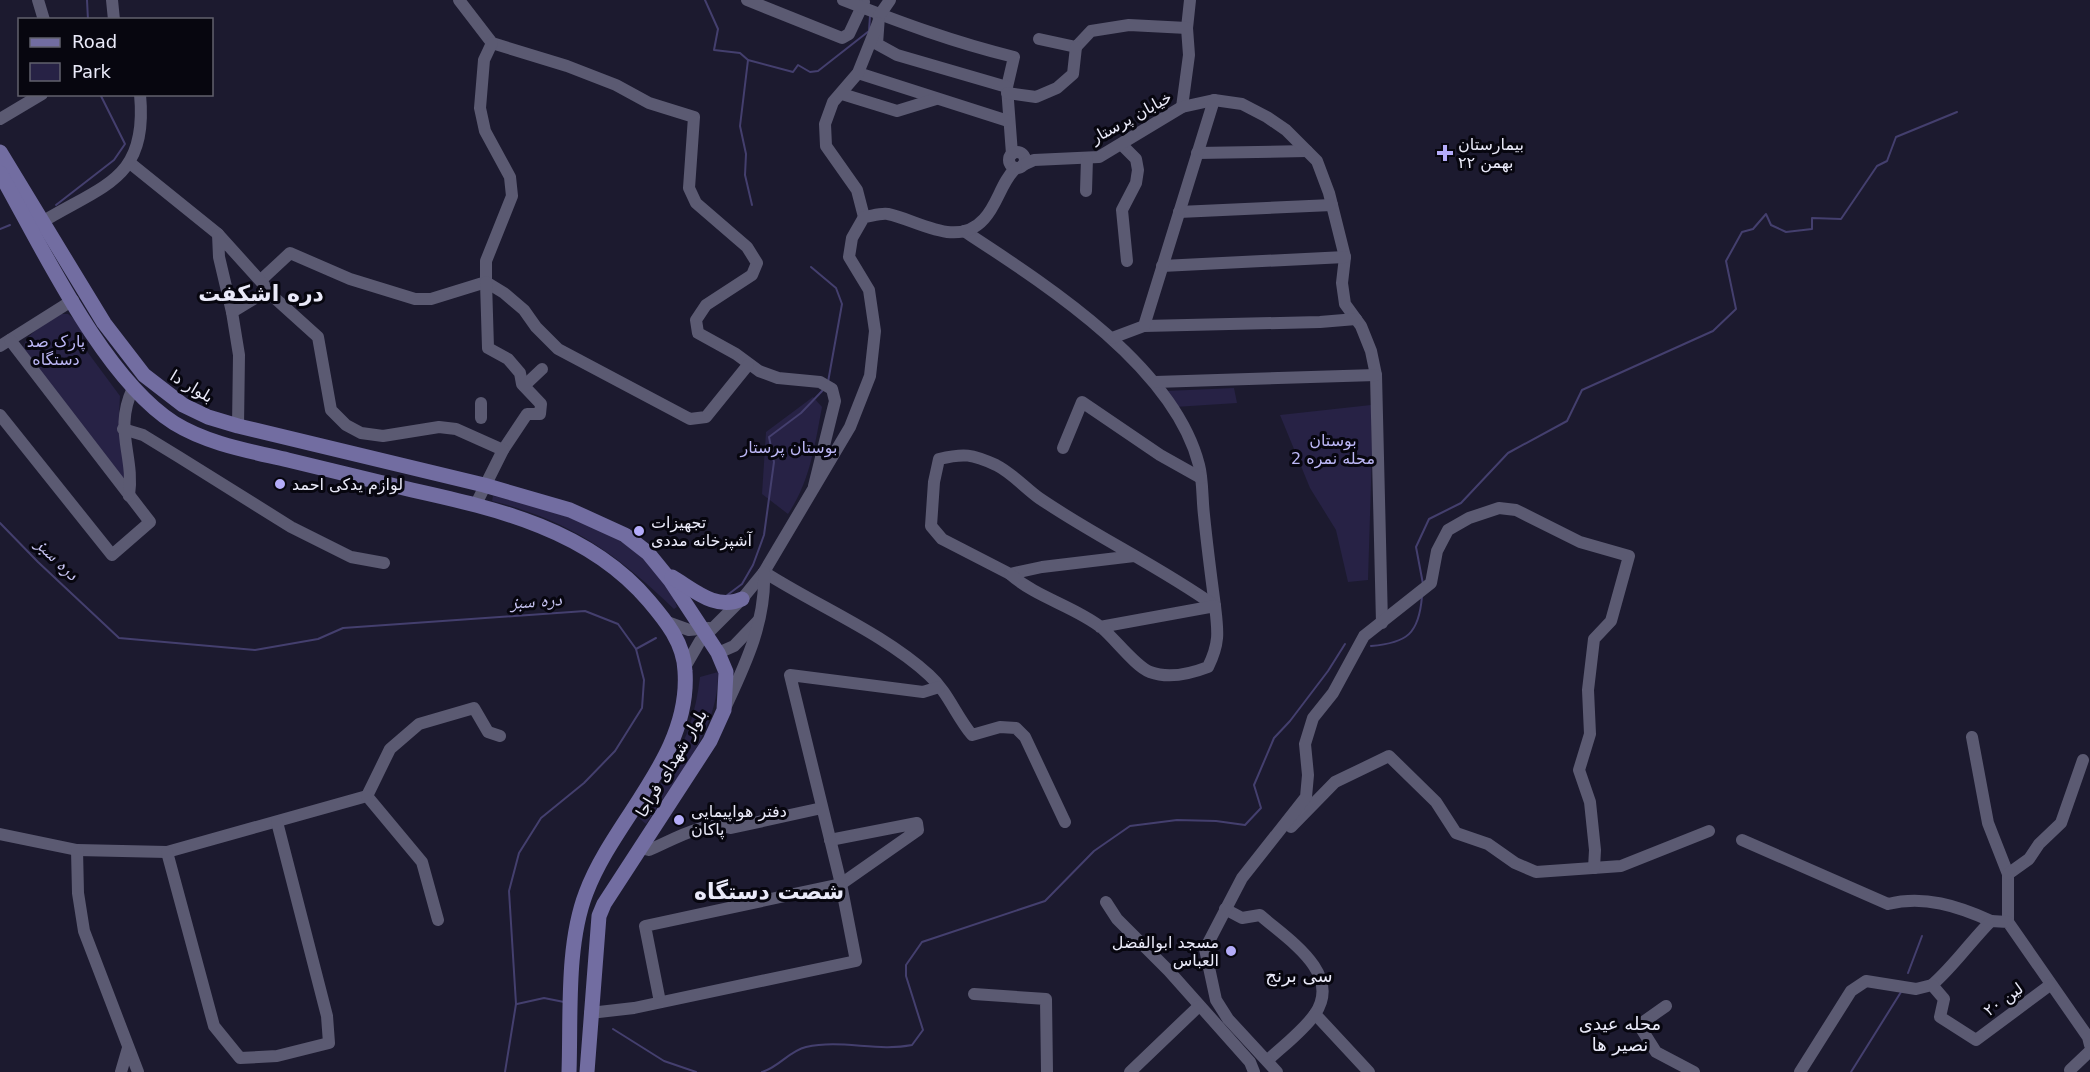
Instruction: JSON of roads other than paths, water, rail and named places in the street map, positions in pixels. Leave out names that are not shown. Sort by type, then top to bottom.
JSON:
[{"type":"main road","name":"بلوار دا","points":[[0,152],[42,222],[73,300],[101,346],[133,388],[175,424],[225,445],[476,504]]},
{"type":"main road","name":"بلوار دا","points":[[0,173],[60,265],[144,375],[183,405],[208,417],[238,426],[484,485]]},
{"type":"main road","name":"بلوار شهدای فراجا","points":[[484,485],[570,510],[626,535],[648,553],[664,572],[712,639],[726,672],[724,710],[710,741],[599,916],[587,1072]]},
{"type":"main road","name":"بلوار شهدای فراجا","points":[[476,504],[545,526],[567,537],[640,591],[667,622],[680,646],[685,667],[682,713],[672,738],[599,867],[582,906],[575,942],[569,1072]]},
{"type":"main road","points":[[664,572],[712,602],[731,604],[742,599]]},
{"type":"street","points":[[38,0],[43,18]]},
{"type":"street","points":[[112,0],[114,18]]},
{"type":"street","points":[[459,0],[492,43],[567,66],[616,85],[649,102],[693,117],[689,188],[696,203],[747,247],[757,263],[752,275],[706,305],[696,320],[698,333],[736,354],[748,365],[778,378],[820,382],[832,389],[835,401],[814,486]]},
{"type":"street","points":[[747,0],[842,38],[849,34],[863,4]]},
{"type":"street","points":[[843,0],[863,4],[878,19],[950,41],[1014,57],[1007,90],[1008,121],[1017,160],[998,199],[983,220],[964,231],[941,232],[886,214],[864,216]]},
{"type":"street","points":[[685,667],[712,639],[764,572],[850,427],[870,376],[876,331],[869,290],[849,257],[852,237],[864,216],[857,190],[826,146],[825,124],[833,102],[858,73],[878,19],[890,0]]},
{"type":"street","points":[[1182,107],[1189,55],[1187,28],[1190,0]]},
{"type":"street","points":[[878,19],[877,44],[897,55],[1036,97],[1057,88],[1073,74],[1076,47],[1091,31],[1129,25],[1187,28]]},
{"type":"street","points":[[1039,39],[1076,47]]},
{"type":"street","points":[[476,504],[503,450],[527,414],[540,414],[541,404],[524,386],[520,373],[508,359],[488,348],[486,261],[512,196],[510,177],[485,131],[480,108],[484,60],[492,43]]},
{"type":"street","points":[[858,73],[1008,121]]},
{"type":"street","points":[[842,94],[897,111],[936,99]]},
{"type":"street","points":[[0,119],[39,96]]},
{"type":"street","points":[[42,222],[117,177],[130,163],[140,134],[140,96]]},
{"type":"street","points":[[1144,326],[1214,100]]},
{"type":"street","name":"خیابان پرستار","points":[[1017,160],[1099,157],[1182,107],[1214,100],[1242,104],[1286,130],[1307,151]]},
{"type":"street","points":[[1122,145],[1136,159],[1138,170],[1136,183],[1122,210],[1126,261]]},
{"type":"street","points":[[1197,153],[1307,151],[1317,161],[1332,205],[1345,257],[1342,283],[1345,304],[1356,319],[1371,351],[1376,375],[1382,623]]},
{"type":"street","points":[[1086,191],[1087,158]]},
{"type":"street","points":[[130,163],[218,234],[290,315],[303,321],[318,337],[331,410],[346,425],[361,433],[383,436],[439,427],[456,429],[503,450]]},
{"type":"street","points":[[1179,212],[1332,205]]},
{"type":"street","points":[[964,231],[1011,262],[1112,338],[1155,382],[1183,425],[1199,465],[1218,631],[1217,649],[1208,667],[1192,673],[1162,676],[1146,671],[1100,627],[1027,589],[1010,574],[942,539],[931,526],[934,482],[939,459],[962,453],[997,466],[1040,499],[1134,556],[1172,575],[1215,606]]},
{"type":"street","points":[[218,234],[219,257],[239,355],[238,426]]},
{"type":"street","points":[[232,312],[264,285],[290,252],[350,279],[415,299],[431,299],[486,282],[504,293],[524,310],[536,327],[559,350],[690,419],[706,417],[748,365]]},
{"type":"street","points":[[1162,266],[1345,257]]},
{"type":"street","points":[[0,414],[112,555],[150,522],[5,343],[73,300]]},
{"type":"street","points":[[1112,338],[1144,326],[1320,322],[1356,319]]},
{"type":"street","points":[[524,386],[542,369]]},
{"type":"street","points":[[1155,382],[1376,375]]},
{"type":"street","points":[[129,496],[131,481],[123,429],[125,406],[133,388]]},
{"type":"street","points":[[1064,448],[1082,402],[1160,455],[1200,478]]},
{"type":"street","points":[[481,403],[481,418]]},
{"type":"street","points":[[123,429],[143,435],[291,527],[351,557],[384,562]]},
{"type":"street","points":[[1276,1072],[1268,1060],[1228,1019],[1216,1000],[1205,949],[1242,878],[1306,797],[1308,775],[1305,744],[1313,718],[1338,685],[1364,636],[1431,583],[1437,551],[1448,530],[1468,518],[1499,508],[1516,510],[1580,542],[1629,556],[1611,621],[1594,639],[1588,690],[1590,734],[1579,770],[1590,802],[1595,850],[1594,868]]},
{"type":"street","points":[[1010,574],[1042,567],[1134,556]]},
{"type":"street","points":[[724,710],[743,669],[761,618],[765,597],[764,572]]},
{"type":"street","points":[[764,572],[802,597],[854,622],[928,675],[972,735],[1000,727],[1016,728],[1025,737],[1065,822]]},
{"type":"street","points":[[1100,627],[1215,606]]},
{"type":"street","points":[[667,622],[734,646],[761,618]]},
{"type":"street","points":[[590,1013],[660,1002],[856,961],[841,884],[790,675],[923,692],[939,687]]},
{"type":"street","points":[[0,834],[77,850],[167,852],[367,796],[390,749],[419,724],[474,708],[488,732],[500,736]]},
{"type":"street","points":[[1971,737],[1988,823],[2008,874],[2008,922],[2088,1037],[2090,1045]]},
{"type":"street","points":[[1279,832],[1292,827],[1335,782],[1389,756],[1436,802],[1456,833],[1488,844],[1515,863],[1536,872],[1621,866],[1709,831]]},
{"type":"street","points":[[2008,874],[2029,859],[2039,844],[2061,823],[2083,760]]},
{"type":"street","points":[[367,796],[422,862],[438,920]]},
{"type":"street","points":[[641,848],[649,850],[684,835],[719,824],[731,828],[822,808]]},
{"type":"street","points":[[167,852],[214,1026],[240,1058],[277,1056],[329,1043],[327,1016],[277,822]]},
{"type":"street","points":[[660,1002],[645,926],[841,884],[918,830],[917,823],[830,840]]},
{"type":"street","points":[[1742,840],[1888,904],[1908,899],[1928,901],[1965,910],[1991,921],[2008,922]]},
{"type":"street","points":[[77,850],[78,892],[84,932],[138,1072]]},
{"type":"street","points":[[1106,902],[1117,919],[1169,971],[1250,1062],[1254,1072]]},
{"type":"street","points":[[1225,909],[1242,918],[1260,915],[1312,962],[1322,981],[1323,996],[1315,1014],[1268,1060]]},
{"type":"street","points":[[1800,1072],[1851,991],[1866,981],[1916,989],[1932,985],[1951,969],[1970,942],[1991,921]]},
{"type":"street","name":"لین ۲۰","points":[[1932,985],[1944,999],[1940,1017],[1976,1040],[2050,985]]},
{"type":"street","points":[[974,994],[1046,999],[1047,1072]]},
{"type":"street","points":[[1130,1072],[1199,1006]]},
{"type":"street","points":[[1666,1006],[1639,1025],[1656,1052],[1694,1072]]},
{"type":"street","points":[[1315,1014],[1369,1072]]},
{"type":"street","points":[[121,1072],[128,1048]]},
{"type":"street","points":[[2070,1071],[2090,1051]]},
{"type":"waterway","points":[[87,0],[88,18]]},
{"type":"waterway","points":[[705,0],[718,29],[714,50],[740,53],[748,60],[740,126],[746,154],[745,175],[752,205]]},
{"type":"waterway","points":[[748,60],[793,72],[798,65],[810,72],[818,71],[869,31],[870,16]]},
{"type":"waterway","points":[[56,205],[114,160],[125,144],[101,96]]},
{"type":"waterway","points":[[1423,584],[1416,547],[1429,519],[1461,503],[1508,453],[1567,421],[1582,390],[1713,331],[1736,309],[1726,261],[1742,232],[1753,229],[1766,214],[1771,225],[1786,232],[1812,229],[1812,218],[1841,219],[1877,166],[1887,161],[1896,137],[1957,112]]},
{"type":"waterway","points":[[0,229],[10,225]]},
{"type":"waterway","points":[[811,267],[836,288],[842,304],[828,382]]},
{"type":"waterway","points":[[726,596],[742,584],[753,565],[764,535],[774,462],[769,437],[801,413],[824,389]]},
{"type":"waterway","name":"دره سبز","points":[[0,523],[119,638],[255,650],[318,639],[343,628],[585,611],[618,624],[636,649],[644,680],[642,708],[615,751],[584,783],[541,818],[519,853],[509,891],[516,1004],[505,1072]]},
{"type":"waterway","points":[[1371,646],[1394,642],[1409,634],[1418,619],[1422,596]]},
{"type":"waterway","points":[[636,649],[656,638]]},
{"type":"waterway","points":[[762,1072],[806,1047],[832,1044],[886,1047],[912,1045],[923,1030],[906,976],[906,965],[922,942],[1045,901],[1094,851],[1130,826],[1177,820],[1216,821],[1245,825],[1261,808],[1254,785],[1274,738],[1328,671],[1345,644]]},
{"type":"waterway","points":[[1908,973],[1922,936]]},
{"type":"waterway","points":[[1851,1072],[1901,992]]},
{"type":"waterway","points":[[517,1004],[544,998],[564,1002]]},
{"type":"waterway","points":[[613,1029],[664,1061],[696,1072]]},
{"type":"place","name":"بیمارستان ۲۲ بهمن","points":[[1445,153]]},
{"type":"place","name":"لوازم یدکی احمد","points":[[280,484]]},
{"type":"place","name":"تجهیزات آشپزخانه مددی","points":[[639,531]]},
{"type":"place","name":"دفتر هواپیمایی پاکان","points":[[679,820]]},
{"type":"place","name":"مسجد ابوالفضل العباس","points":[[1231,951]]},
{"type":"district","name":"دره اشکفت","points":[[261,293]]},
{"type":"district","name":"شصت دستگاه","points":[[769,891]]},
{"type":"district","name":"سی برنج","points":[[1299,976]]},
{"type":"district","name":"محله عیدی نصیر ها","points":[[1620,1034]]},
{"type":"park label","name":"پارک صد دستگاه","points":[[56,350]]},
{"type":"park label","name":"بوستان پرستار","points":[[789,447]]},
{"type":"park label","name":"بوستان محله نمره 2","points":[[1333,449]]}]
